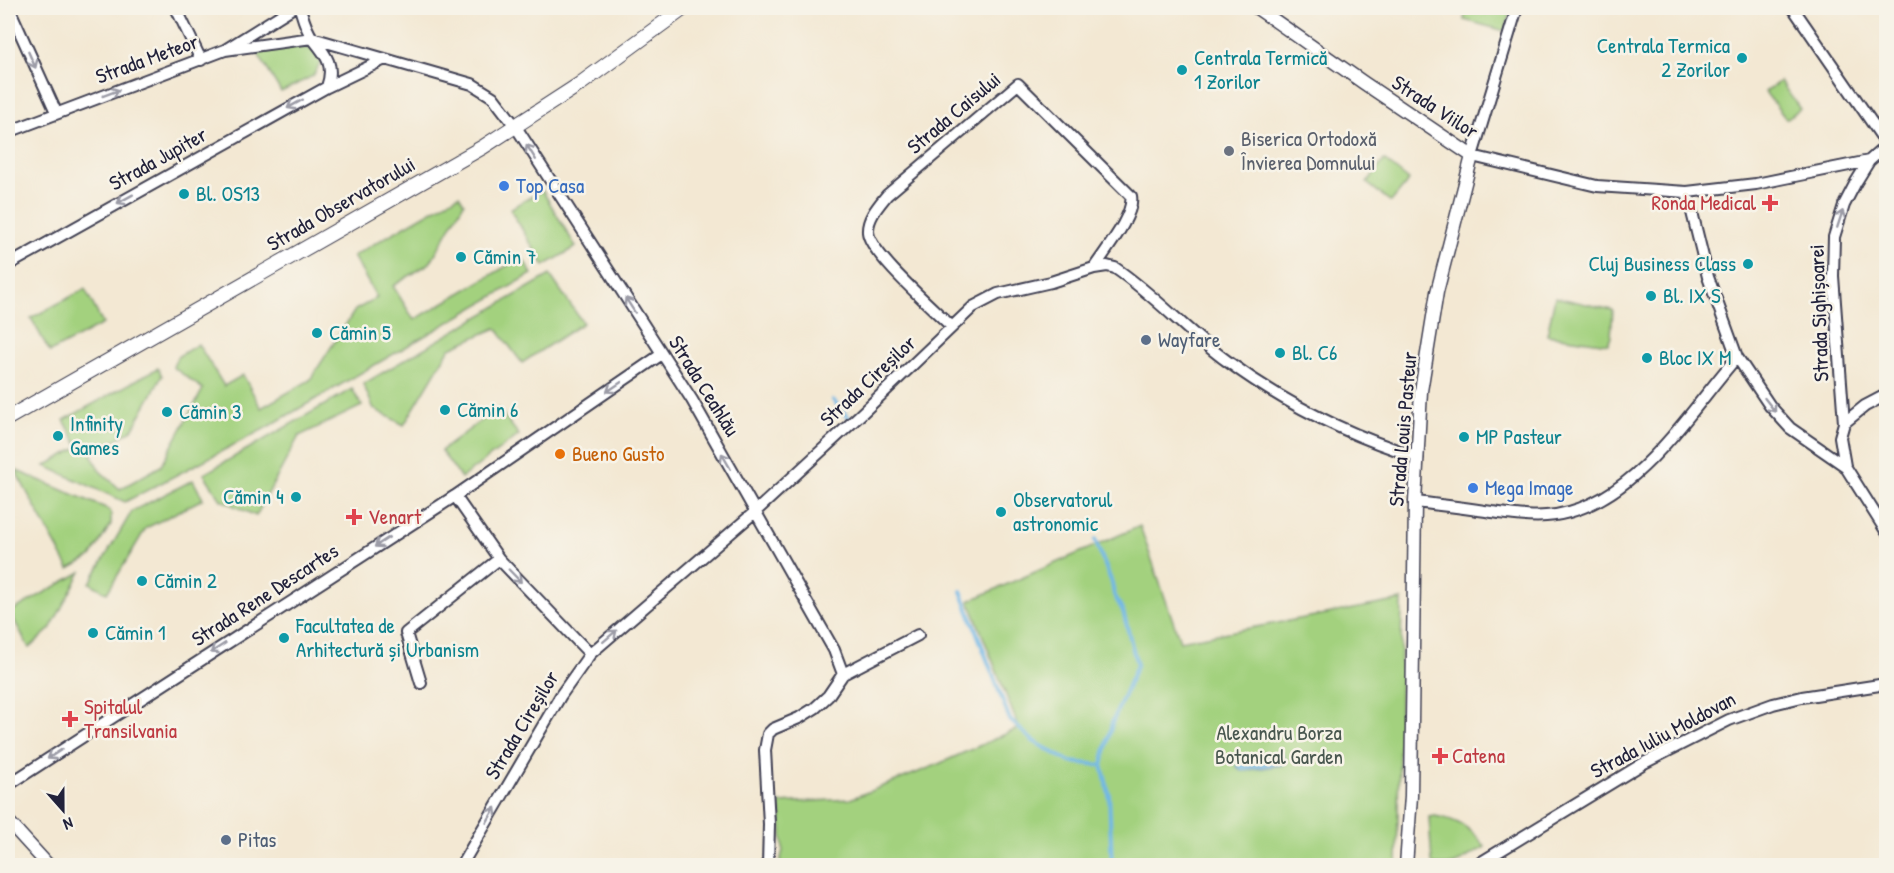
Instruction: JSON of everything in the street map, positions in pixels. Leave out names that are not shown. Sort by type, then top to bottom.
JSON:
[{"type":"main road","name":"Strada Observatorului","points":[[8,418],[516,128],[684,8]]},
{"type":"street","points":[[9,8],[56,112]]},
{"type":"street","points":[[176,8],[201,60]]},
{"type":"street","name":"Strada Meteor","points":[[8,132],[225,50],[291,8]]},
{"type":"street","points":[[300,8],[312,38],[324,51],[330,63],[331,74],[327,87]]},
{"type":"street","name":"Strada Viilor","points":[[1257,8],[1472,156],[1597,186],[1687,192],[1756,184],[1869,161]]},
{"type":"street","name":"Strada Louis Pasteur","points":[[1406,866],[1411,796],[1415,502],[1422,391],[1437,292],[1472,156],[1517,8]]},
{"type":"street","points":[[1793,8],[1887,144]]},
{"type":"street","points":[[225,50],[312,38],[481,88],[499,104],[516,128]]},
{"type":"street","name":"Strada Jupiter","points":[[8,264],[327,87],[385,59]]},
{"type":"street","name":"Strada Caisului","points":[[952,327],[876,251],[868,233],[870,223],[879,204],[887,195],[1018,84],[1131,196],[1131,208],[1094,268]]},
{"type":"street","name":"Strada Ceahlău","points":[[516,128],[692,400],[834,650],[843,674]]},
{"type":"street","name":"Strada Sighișoarei","points":[[1845,466],[1840,437],[1844,423],[1833,276],[1834,237],[1844,205],[1869,161],[1887,144]]},
{"type":"street","points":[[1687,192],[1708,278],[1737,357],[1770,406],[1790,428],[1845,466],[1887,531]]},
{"type":"street","name":"Strada Cireșilor","points":[[461,866],[561,695],[590,654],[756,511],[973,308],[998,294],[1051,282],[1094,268],[1107,266],[1115,268],[1226,360],[1281,396],[1355,435],[1418,458]]},
{"type":"street","name":"Strada Rene Descartes","points":[[8,785],[455,496],[662,354]]},
{"type":"street","points":[[1415,502],[1529,516],[1560,514],[1586,506],[1613,492],[1653,458],[1737,357]]},
{"type":"street","points":[[1844,423],[1865,406],[1887,396]]},
{"type":"street","points":[[455,496],[499,559],[590,654]]},
{"type":"street","points":[[421,683],[406,633],[499,559]]},
{"type":"street","points":[[768,866],[770,824],[765,741],[773,729],[799,718],[828,696],[843,674],[918,635]]},
{"type":"street","name":"Strada Iuliu Moldovan","points":[[1475,866],[1644,763],[1729,720],[1773,704],[1802,697],[1887,684]]},
{"type":"street","points":[[8,821],[49,866]]},
{"type":"green space","points":[[1466,8],[1511,8],[1505,31],[1464,20]]},
{"type":"green space","points":[[297,45],[314,50],[321,62],[313,76],[281,92],[255,49]]},
{"type":"green space","points":[[1780,81],[1800,109],[1786,119],[1765,92]]},
{"type":"green space","points":[[1384,160],[1409,180],[1391,202],[1367,183]]},
{"type":"green space","points":[[542,190],[576,247],[544,266],[510,209]]},
{"type":"green space","points":[[459,195],[464,203],[430,263],[393,286],[414,320],[522,257],[532,274],[264,429],[125,502],[45,466],[79,447],[64,420],[158,368],[162,376],[132,430],[91,454],[100,471],[120,489],[161,466],[203,389],[173,367],[177,357],[198,344],[224,386],[243,375],[261,408],[310,380],[355,310],[377,298],[353,256]]},
{"type":"green space","points":[[550,275],[583,323],[522,363],[496,328],[450,348],[404,425],[374,409],[363,384]]},
{"type":"green space","points":[[85,289],[103,324],[50,352],[31,318]]},
{"type":"green space","points":[[1555,297],[1613,310],[1611,336],[1608,344],[1547,335]]},
{"type":"green space","points":[[352,389],[362,406],[299,436],[256,516],[221,500],[204,474]]},
{"type":"green space","points":[[498,408],[519,435],[461,478],[441,451]]},
{"type":"green space","points":[[15,470],[111,512],[111,524],[91,557],[69,569]]},
{"type":"green space","points":[[193,480],[203,499],[146,528],[107,593],[90,583],[132,511]]},
{"type":"green space","name":"Alexandru Borza Botanical Garden","points":[[1140,526],[1180,641],[1402,600],[1397,865],[779,866],[783,850],[780,803],[850,799],[934,766],[1019,728],[969,601]]},
{"type":"green space","points":[[81,572],[50,629],[29,648],[10,612]]},
{"type":"green space","points":[[1435,816],[1464,826],[1485,847],[1454,865],[1434,865],[1429,817]]},
{"type":"water","points":[[1282,753],[1286,762],[1282,765],[1242,771],[1237,767],[1240,759]]},
{"type":"waterway","points":[[833,400],[851,420]]},
{"type":"waterway","points":[[1095,540],[1112,583],[1114,595],[1123,611],[1137,665],[1112,723],[1102,765],[1109,794],[1112,866]]},
{"type":"waterway","points":[[961,591],[1010,720],[1033,741],[1070,762],[1102,765]]},
{"type":"place","name":"Centrala Termica 2 Zorilor","points":[[1742,58]]},
{"type":"place","name":"Centrala Termică 1 Zorilor","points":[[1182,70]]},
{"type":"place","name":"Biserica Ortodoxă Învierea Domnului","points":[[1229,151]]},
{"type":"place","name":"Top Casa","points":[[504,186]]},
{"type":"place","name":"Bl. OS13","points":[[184,194]]},
{"type":"place","name":"Ronda Medical","points":[[1770,203]]},
{"type":"place","name":"Cămin 7","points":[[461,257]]},
{"type":"place","name":"Cluj Business Class","points":[[1748,264]]},
{"type":"place","name":"Bl. IX S","points":[[1651,296]]},
{"type":"place","name":"Cămin 5","points":[[317,333]]},
{"type":"place","name":"Wayfare","points":[[1146,340]]},
{"type":"place","name":"Bl. C6","points":[[1280,353]]},
{"type":"place","name":"Bloc IX M","points":[[1647,358]]},
{"type":"place","name":"Cămin 6","points":[[445,410]]},
{"type":"place","name":"Cămin 3","points":[[167,412]]},
{"type":"place","name":"Infinity Games","points":[[58,436]]},
{"type":"place","name":"MP Pasteur","points":[[1464,437]]},
{"type":"place","name":"Bueno Gusto","points":[[560,454]]},
{"type":"place","name":"Mega Image","points":[[1473,488]]},
{"type":"place","name":"Cămin 4","points":[[296,497]]},
{"type":"place","name":"Observatorul astronomic","points":[[1001,512]]},
{"type":"place","name":"Venart","points":[[354,517]]},
{"type":"place","name":"Cămin 2","points":[[142,581]]},
{"type":"place","name":"Cămin 1","points":[[93,633]]},
{"type":"place","name":"Facultatea de Arhitectură și Urbanism","points":[[284,638]]},
{"type":"place","name":"Spitalul Transilvania","points":[[70,719]]},
{"type":"place","name":"Catena","points":[[1440,756]]},
{"type":"place","name":"Pitas","points":[[226,840]]}]
